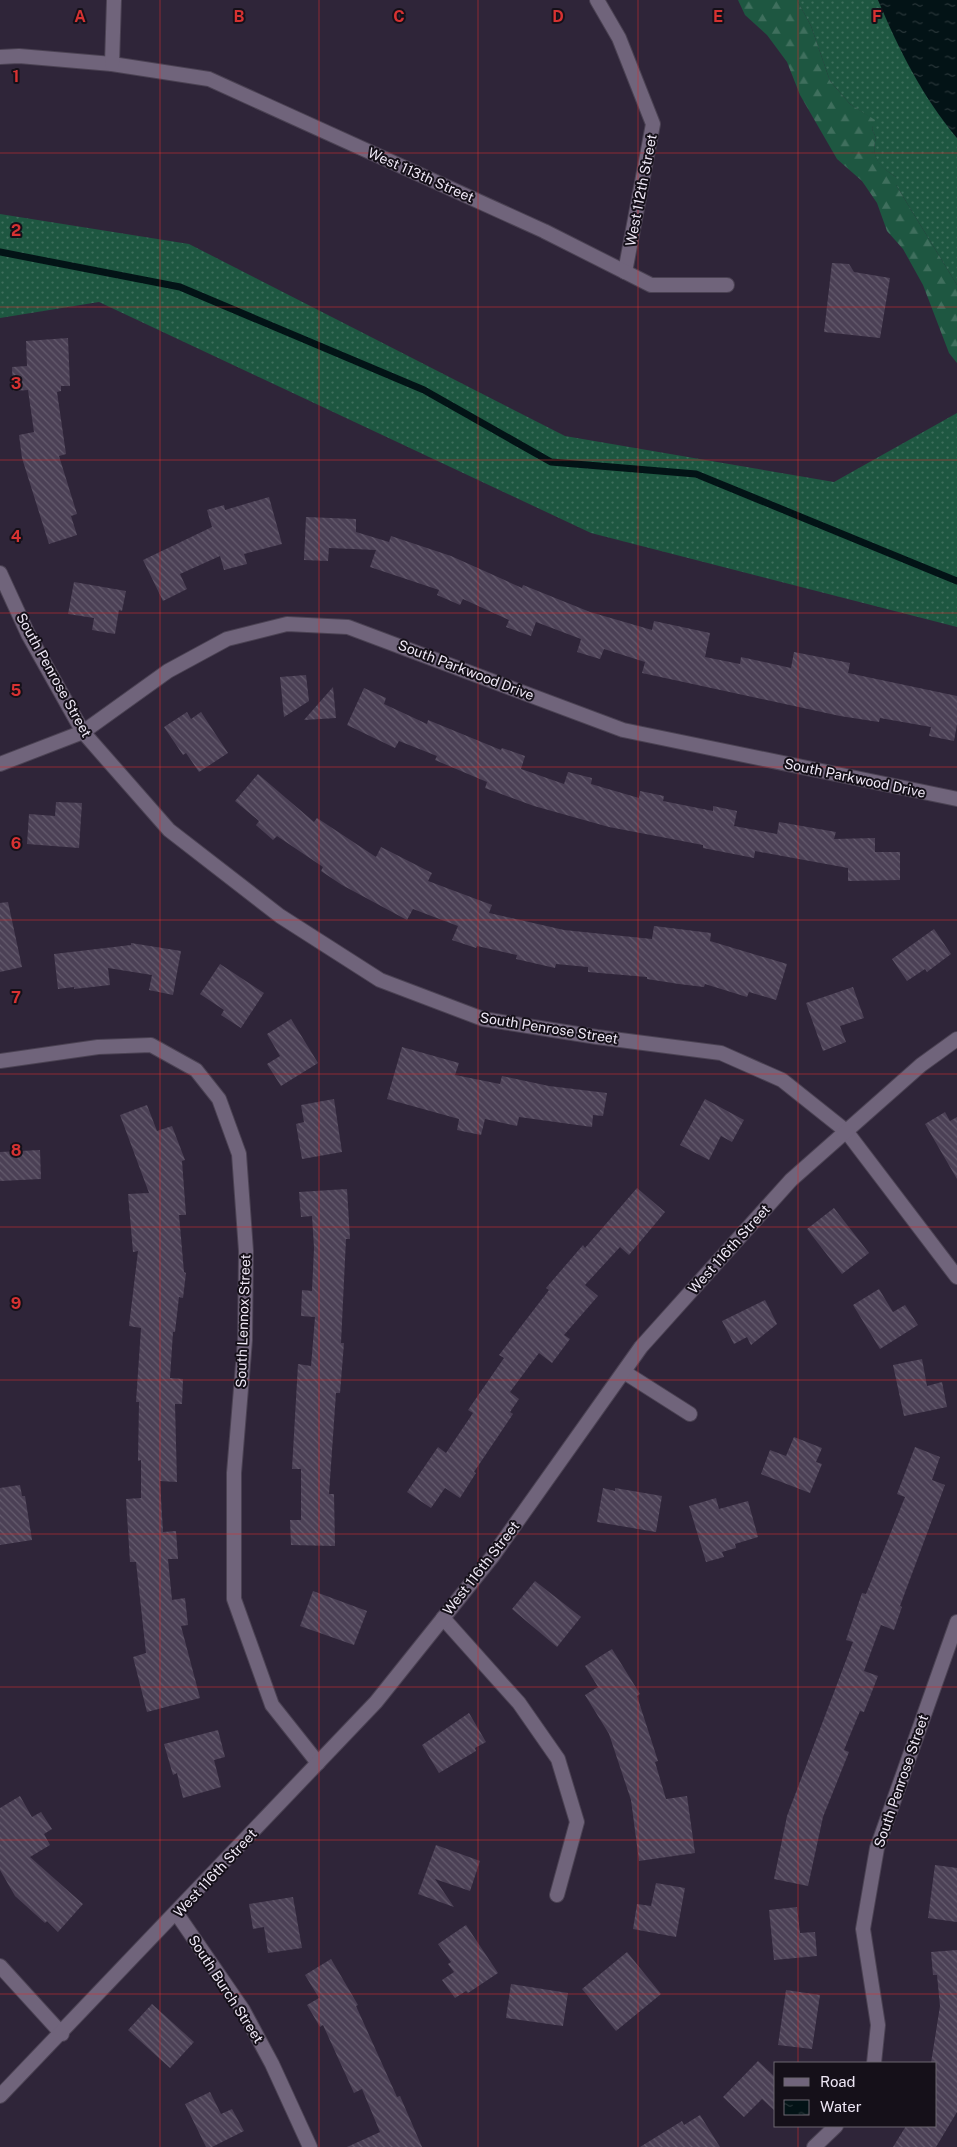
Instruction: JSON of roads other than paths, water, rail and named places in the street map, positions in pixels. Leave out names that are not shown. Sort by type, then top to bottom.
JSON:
[{"type":"street","points":[[112,64],[114,0]]},
{"type":"street","name":"West 112th Street","points":[[597,0],[620,38],[653,124],[625,272]]},
{"type":"street","name":"West 113th Street","points":[[0,57],[18,56],[112,64],[209,79],[544,231],[651,285],[727,285]]},
{"type":"street","name":"South Penrose Street","points":[[0,573],[28,634],[83,732],[169,830],[280,916],[380,980],[483,1019],[597,1037],[721,1053],[782,1080],[846,1131],[957,1277]]},
{"type":"street","name":"South Parkwood Drive","points":[[0,764],[83,732],[168,671],[227,638],[287,624],[348,627],[623,730],[957,799]]},
{"type":"street","name":"West 116th Street","points":[[0,2096],[62,2034],[376,1702],[492,1557],[641,1347],[791,1180],[921,1066],[957,1039]]},
{"type":"street","name":"South Lennox Street","points":[[0,1061],[98,1047],[151,1045],[196,1070],[219,1099],[239,1154],[246,1251],[245,1340],[234,1473],[234,1599],[272,1705],[318,1763]]},
{"type":"street","points":[[624,1372],[690,1414]]},
{"type":"street","points":[[443,1618],[519,1703],[558,1759],[577,1822],[557,1895]]},
{"type":"street","name":"South Penrose Street","points":[[874,2062],[878,2024],[863,1928],[877,1848],[957,1622]]},
{"type":"street","name":"South Burch Street","points":[[176,1914],[243,2010],[272,2064],[310,2147]]},
{"type":"street","points":[[0,1966],[62,2034]]},
{"type":"street","points":[[814,2147],[835,2127]]},
{"type":"water","points":[[878,0],[957,0],[957,138],[933,106],[912,72]]},
{"type":"waterway","points":[[0,252],[180,287],[424,390],[551,462],[696,474],[957,581]]}]
